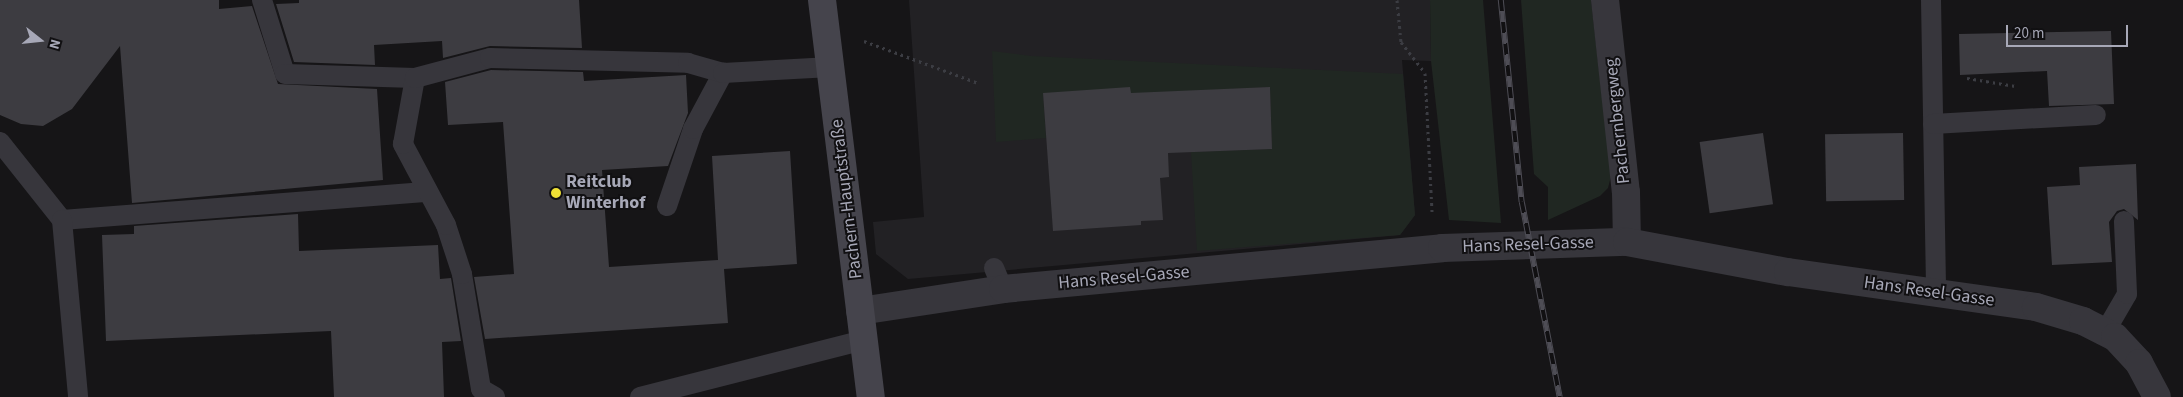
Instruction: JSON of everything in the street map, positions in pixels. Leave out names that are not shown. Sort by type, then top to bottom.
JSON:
[{"type":"main road","name":"Pachern-Hauptstraße","points":[[822,0],[871,397]]},
{"type":"street","name":"Pachernbergweg","points":[[1606,0],[1626,192],[1628,242]]},
{"type":"street","name":"Hans Resel-Gasse","points":[[860,311],[998,278],[1306,252],[1628,242],[1788,272],[2036,307],[2083,321],[2115,337],[2139,363],[2157,397]]},
{"type":"lane","points":[[262,0],[285,74],[415,78],[490,58],[688,63],[723,73],[831,67]]},
{"type":"lane","points":[[1931,0],[1936,293]]},
{"type":"lane","points":[[667,206],[693,129],[723,73]]},
{"type":"lane","points":[[415,78],[402,144],[446,226],[462,274],[481,389],[495,397]]},
{"type":"lane","points":[[1933,124],[2096,115]]},
{"type":"lane","points":[[0,142],[62,220],[78,397]]},
{"type":"lane","points":[[62,220],[428,192]]},
{"type":"lane","points":[[2105,332],[2126,294],[2124,221]]},
{"type":"lane","points":[[640,397],[864,340]]},
{"type":"path","points":[[1397,0],[1400,42],[1425,73],[1431,210],[1442,248]]},
{"type":"path","points":[[826,28],[978,83]]},
{"type":"path","points":[[1967,78],[2021,86]]},
{"type":"shaded area","points":[[909,0],[1430,0],[1431,61],[1402,60],[1415,215],[1400,235],[908,279],[876,254],[873,222],[924,217]]},
{"type":"shaded area","points":[[1430,0],[1483,0],[1501,223],[1449,220],[1431,61]]},
{"type":"shaded area","points":[[1521,0],[1591,0],[1611,176],[1608,188],[1600,196],[1548,220],[1548,187],[1534,174]]},
{"type":"shaded area","points":[[992,51],[1031,56],[1403,74],[1415,215],[1400,235],[1197,251],[1191,152],[1272,149],[1270,87],[1131,94],[1043,94],[1046,138],[996,142]]},
{"type":"building","points":[[0,0],[219,0],[219,9],[252,6],[278,84],[377,89],[383,180],[132,203],[120,46],[72,109],[43,126],[21,124],[0,115]]},
{"type":"building","points":[[299,0],[579,0],[582,48],[490,46],[443,58],[442,41],[374,45],[375,65],[294,62],[276,4],[299,3]]},
{"type":"building","points":[[2111,31],[2114,104],[2049,106],[2047,71],[1960,75],[1959,34]]},
{"type":"building","name":"Reitclub Winterhof","points":[[491,70],[583,72],[584,81],[686,75],[688,113],[668,166],[602,170],[609,267],[718,260],[712,156],[790,151],[797,264],[724,269],[728,323],[485,339],[474,277],[514,274],[503,122],[448,125],[445,82]]},
{"type":"building","points":[[1130,87],[1131,93],[1270,87],[1272,149],[1168,153],[1169,177],[1160,178],[1163,220],[1141,221],[1141,225],[1053,231],[1043,93]]},
{"type":"building","points":[[1763,133],[1773,204],[1710,213],[1700,142]]},
{"type":"building","points":[[1903,133],[1904,200],[1826,201],[1825,134]]},
{"type":"building","points":[[2136,164],[2138,220],[2124,209],[2117,211],[2109,222],[2112,262],[2052,265],[2047,187],[2080,185],[2079,167]]},
{"type":"building","points":[[298,214],[299,251],[438,245],[440,279],[451,278],[461,341],[442,342],[444,397],[334,397],[331,331],[106,341],[102,235],[134,234],[134,226]]},
{"type":"railway","points":[[1501,0],[1522,202],[1560,397]]},
{"type":"place","name":"Reitclub Winterhof","points":[[556,193]]}]
